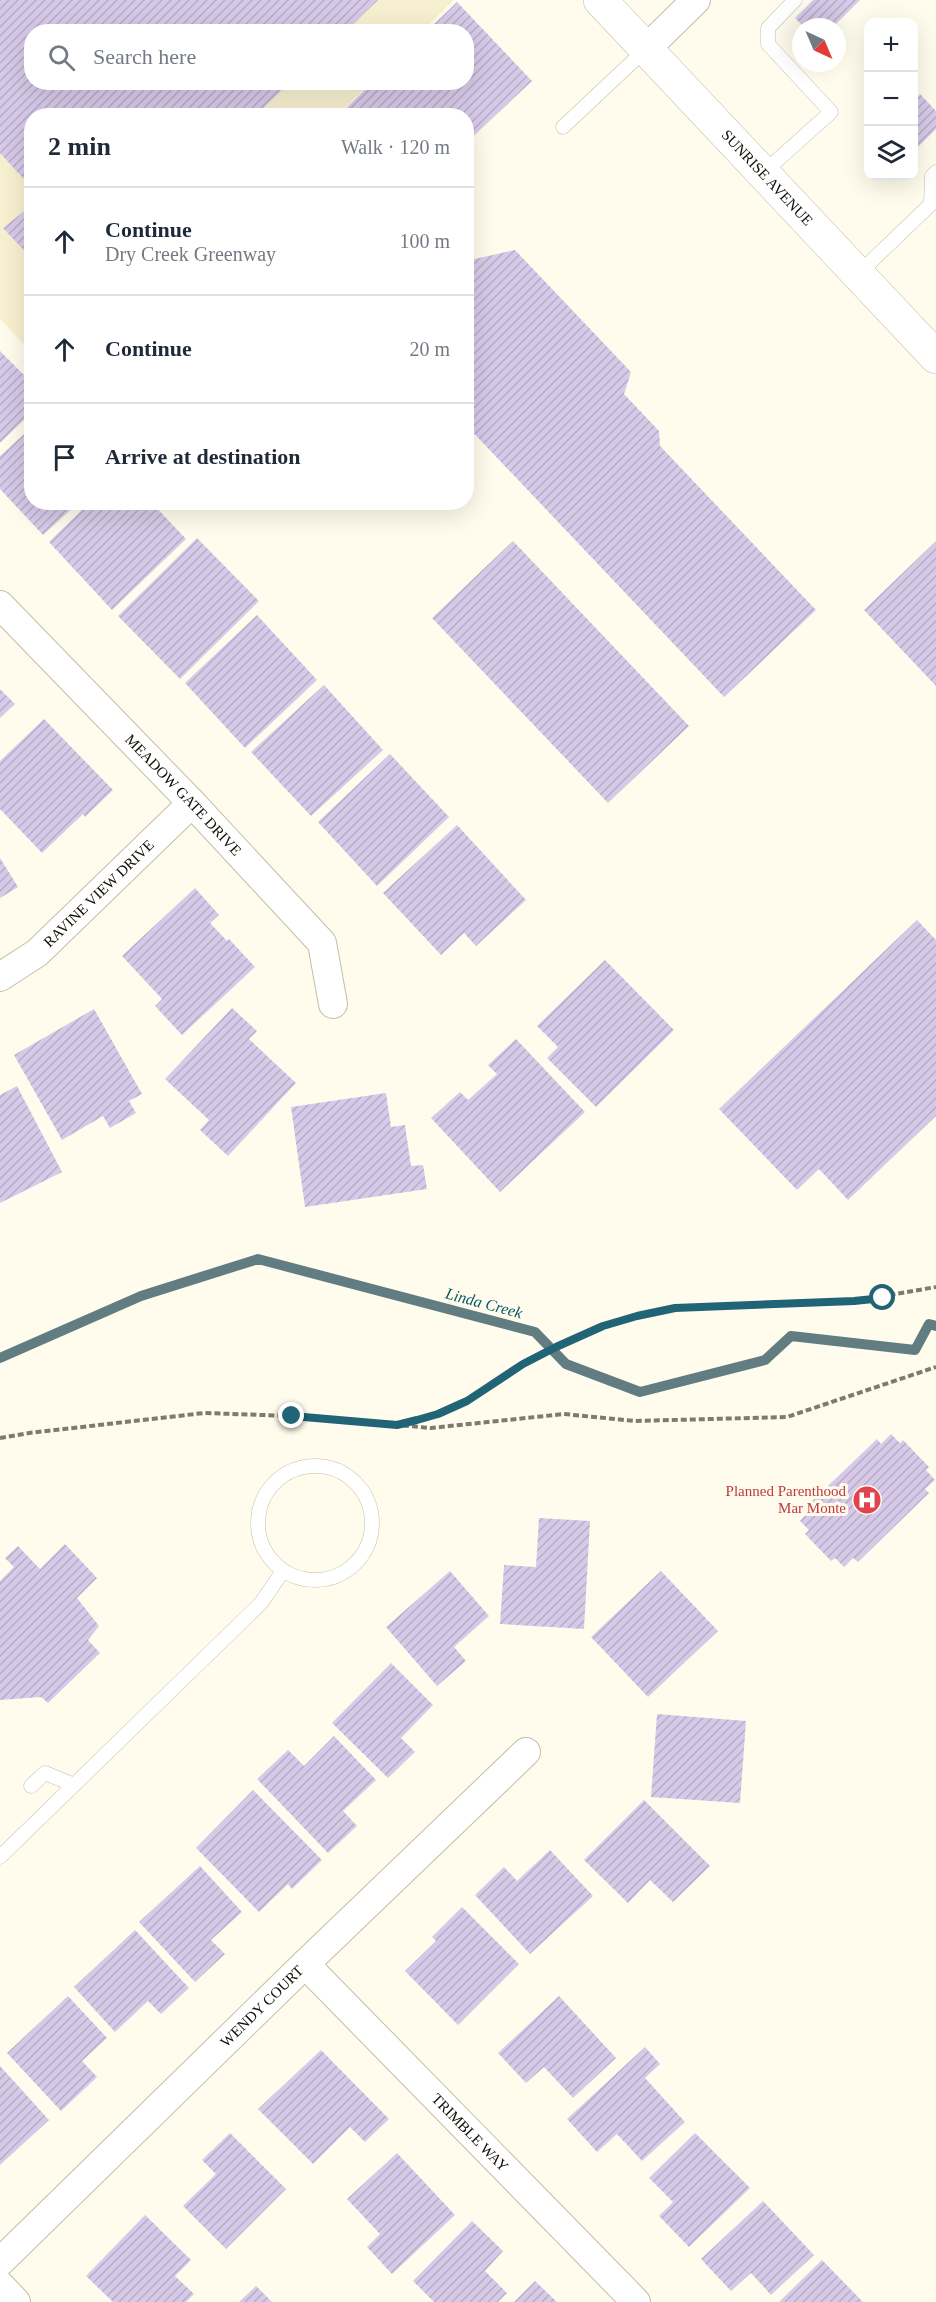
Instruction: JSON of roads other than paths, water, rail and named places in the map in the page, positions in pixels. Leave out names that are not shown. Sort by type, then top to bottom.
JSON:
[{"type":"main road","name":"SUNRISE AVENUE","points":[[600,0],[936,357]]},
{"type":"street","points":[[646,49],[696,0]]},
{"type":"street","name":"MEADOW GATE DRIVE","points":[[0,605],[192,803],[322,943],[333,1004]]},
{"type":"street","name":"RAVINE VIEW DRIVE","points":[[0,977],[37,953],[192,803]]},
{"type":"street","name":"WENDY COURT","points":[[0,2262],[526,1752]]},
{"type":"street","name":"TRIMBLE WAY","points":[[305,1964],[636,2302]]},
{"type":"street","points":[[0,2285],[16,2302]]},
{"type":"lane","points":[[763,173],[831,112],[768,44],[768,28],[795,0]]},
{"type":"lane","points":[[564,127],[646,49]]},
{"type":"lane","points":[[858,274],[933,204],[932,176],[936,172]]},
{"type":"lane","points":[[305,1466],[324,1466],[343,1472],[358,1484],[368,1499],[373,1517],[372,1535],[365,1553],[352,1567],[337,1577],[318,1580],[300,1579],[283,1571],[268,1558],[259,1540],[257,1521],[261,1502],[271,1485],[286,1473],[305,1466]]},
{"type":"lane","points":[[0,1857],[261,1602],[283,1571]]},
{"type":"lane","points":[[32,1786],[45,1773],[74,1785]]},
{"type":"waterway","name":"Linda Creek","points":[[0,1358],[141,1296],[258,1259],[535,1332],[566,1364],[640,1392],[765,1360],[791,1336],[915,1350],[929,1324],[936,1326]]},
{"type":"place","name":"Planned Parenthood Mar Monte","points":[[867,1500]]}]
